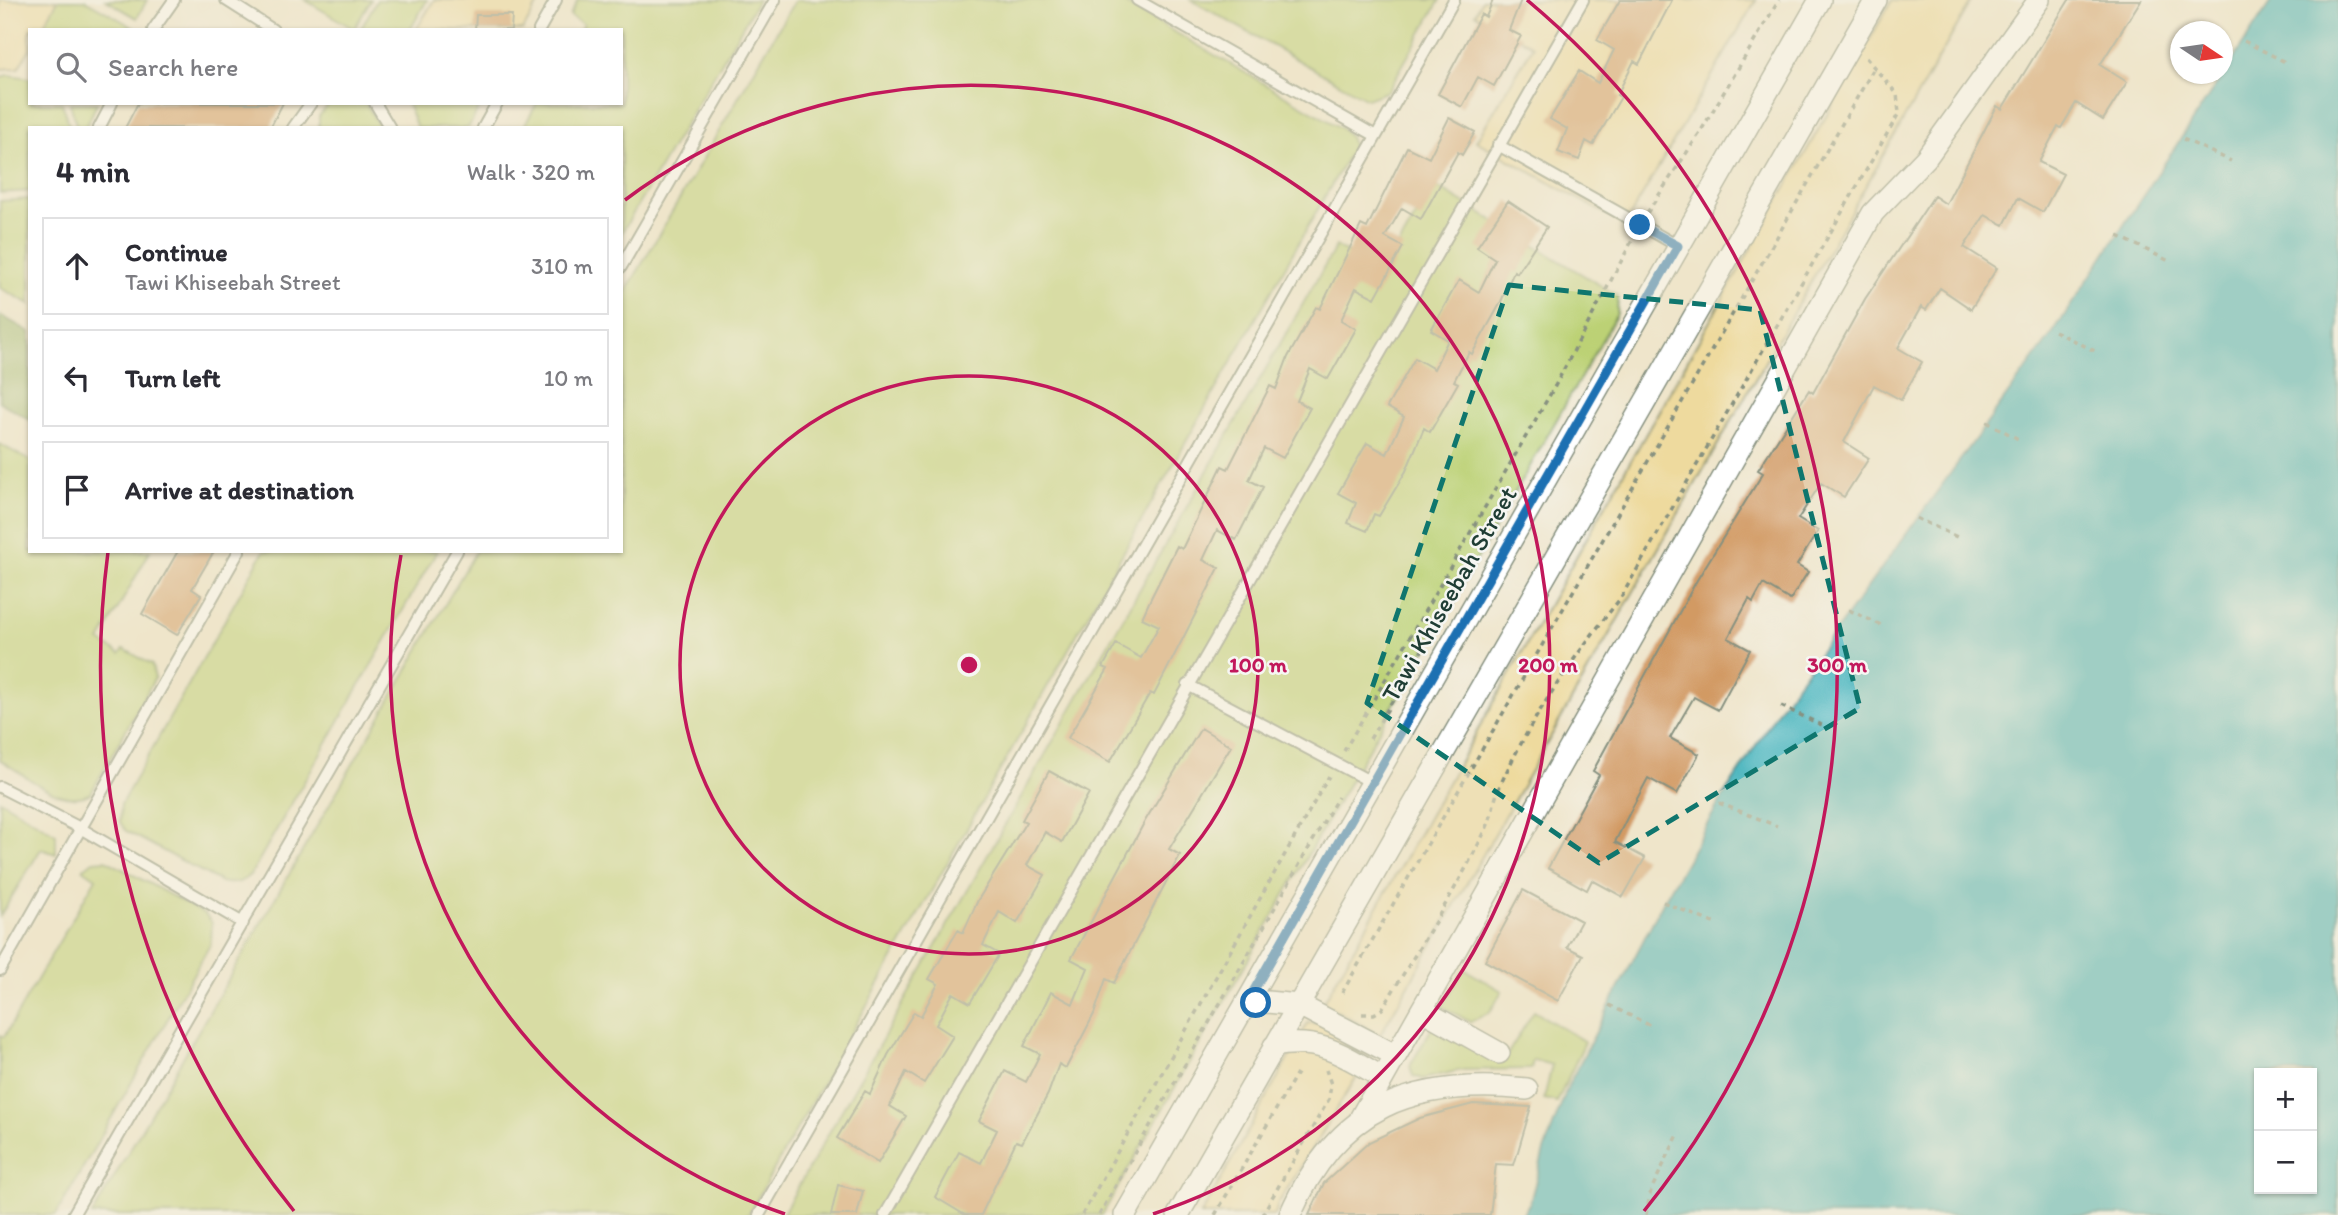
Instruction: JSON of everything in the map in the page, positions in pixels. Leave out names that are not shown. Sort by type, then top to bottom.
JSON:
[{"type":"street","name":"Tawi Khiseebah Street","points":[[1125,1215],[1821,0]]},
{"type":"street","points":[[1178,1215],[1876,0]]},
{"type":"street","points":[[1290,1215],[1318,1162],[1361,1117],[1873,213],[1931,152],[2039,0]]},
{"type":"street","points":[[1246,1004],[1298,1004],[1395,1055]]},
{"type":"street","points":[[1422,1010],[1499,1053]]},
{"type":"street","points":[[1275,1046],[1305,1042],[1331,1049],[1383,1078]]},
{"type":"street","points":[[1361,1117],[1400,1099],[1442,1088],[1485,1085],[1527,1089]]},
{"type":"lane","points":[[154,28],[174,0]]},
{"type":"lane","points":[[226,0],[270,28]]},
{"type":"lane","points":[[540,28],[556,0]]},
{"type":"lane","points":[[623,264],[775,0]]},
{"type":"lane","points":[[1138,0],[1376,136]]},
{"type":"lane","points":[[759,1215],[1454,0]]},
{"type":"lane","points":[[885,1215],[1497,145],[1583,0]]},
{"type":"lane","points":[[100,126],[111,105]]},
{"type":"lane","points":[[295,126],[310,105]]},
{"type":"lane","points":[[376,105],[389,126]]},
{"type":"lane","points":[[484,126],[496,105]]},
{"type":"lane","points":[[1497,145],[1678,246]]},
{"type":"lane","points":[[0,970],[238,553]]},
{"type":"lane","points":[[73,1215],[456,553]]},
{"type":"lane","points":[[1188,685],[1373,783]]},
{"type":"lane","points":[[0,787],[80,828],[243,923]]},
{"type":"path","points":[[1646,215],[1699,134],[1779,0]]},
{"type":"path","points":[[2244,41],[2285,62]]},
{"type":"path","points":[[1344,1028],[1359,1014],[1374,1014],[1382,1009],[1484,835],[1498,792],[1547,699],[1573,657],[1620,599],[1899,113],[1897,94],[1872,70],[1866,58]]},
{"type":"path","points":[[1342,993],[1872,70]]},
{"type":"path","points":[[2183,139],[2231,161]]},
{"type":"path","points":[[2118,236],[2169,261]]},
{"type":"path","points":[[1344,751],[1555,386],[1634,237]]},
{"type":"path","points":[[2054,331],[2097,352]]},
{"type":"path","points":[[1987,422],[2022,441]]},
{"type":"path","points":[[1916,517],[1957,537]]},
{"type":"path","points":[[1849,610],[1885,627]]},
{"type":"path","points":[[1781,706],[1826,727]]},
{"type":"path","points":[[1082,1215],[1332,771]]},
{"type":"path","points":[[1099,1215],[1338,797]]},
{"type":"path","points":[[1719,803],[1777,826]]},
{"type":"path","points":[[1663,902],[1718,925]]},
{"type":"path","points":[[1609,1005],[1651,1026]]},
{"type":"path","points":[[1262,1215],[1329,1099],[1331,1084],[1324,1065],[1331,1049]]},
{"type":"path","points":[[1215,1215],[1297,1073]]},
{"type":"path","points":[[1646,1215],[1651,1189],[1678,1135]]},
{"type":"highlighted area","points":[[1509,285],[1760,310],[1860,708],[1599,863],[1367,703]]},
{"type":"green space","points":[[58,0],[85,0],[134,28],[42,28]]},
{"type":"green space","points":[[106,0],[147,0],[137,18]]},
{"type":"green space","points":[[305,0],[371,0],[352,28]]},
{"type":"green space","points":[[377,0],[427,0],[411,28],[361,28]]},
{"type":"green space","points":[[578,0],[758,0],[623,231],[623,126],[524,126],[536,105],[623,105],[623,28],[581,28],[583,24],[570,16]]},
{"type":"green space","points":[[795,0],[1119,0],[1341,128],[1350,136],[1353,147],[748,1215],[92,1215],[475,553],[623,553],[623,297]]},
{"type":"green space","points":[[1191,0],[1440,0],[1388,91],[1367,99]]},
{"type":"green space","points":[[9,75],[28,78],[28,105],[63,105],[69,126],[28,126],[28,191],[0,193],[0,77]]},
{"type":"green space","points":[[71,105],[96,105],[87,126],[76,126]]},
{"type":"green space","points":[[328,105],[367,105],[379,126],[319,126],[319,116]]},
{"type":"green space","points":[[408,105],[481,105],[469,126],[416,126]]},
{"type":"green space","points":[[1434,185],[1618,296],[1617,314],[1102,1215],[782,1215],[1336,246],[1383,273]]},
{"type":"green space","points":[[28,199],[28,303],[0,288],[0,201]]},
{"type":"green space","points":[[0,315],[28,331],[28,419],[0,402]]},
{"type":"green space","points":[[0,444],[28,460],[28,553],[149,553],[100,641],[120,654],[124,649],[152,665],[155,678],[91,793],[80,797],[56,794],[0,760]]},
{"type":"green space","points":[[263,553],[436,553],[251,874],[237,883],[221,882],[126,831],[120,822],[121,804]]},
{"type":"green space","points":[[0,800],[56,834],[56,854],[41,849],[0,916]]},
{"type":"green space","points":[[106,860],[205,914],[212,923],[211,943],[56,1215],[0,1215],[0,1035],[4,1037],[96,878],[83,869],[93,861]]},
{"type":"green space","points":[[1464,969],[1502,991],[1490,1012],[1470,1022],[1442,1006]]},
{"type":"green space","points":[[1534,1011],[1585,1042],[1557,1102],[1544,1099],[1552,1065],[1533,1060],[1531,1069],[1462,1070],[1423,1079],[1413,1076],[1410,1066],[1433,1026],[1502,1063]]},
{"type":"sand","points":[[0,0],[58,0],[42,28],[28,28],[28,52],[18,68],[0,69]]},
{"type":"sand","points":[[434,0],[540,0],[524,28],[417,28]]},
{"type":"sand","points":[[1482,0],[1756,0],[1625,225],[1476,141],[1533,46],[1475,14]]},
{"type":"sand","points":[[1892,0],[1972,0],[1380,1035],[1323,1003]]},
{"type":"sand","points":[[1308,1023],[1323,1023],[1372,1052],[1278,1204],[1275,1215],[1201,1215]]},
{"type":"water","points":[[2272,0],[2338,0],[2338,1215],[1522,1215],[1530,1202],[1544,1151],[1568,1086],[1663,902],[1719,803],[1781,706],[2054,331],[2217,84],[2233,84],[2233,59]]},
{"type":"building","points":[[1493,0],[1521,0],[1509,30],[1521,36],[1494,86],[1478,77],[1462,107],[1438,94],[1481,14],[1486,17]]},
{"type":"building","points":[[1620,0],[1672,0],[1639,64],[1634,61],[1617,95],[1621,97],[1593,145],[1586,141],[1579,160],[1558,152],[1567,129],[1550,119],[1579,71],[1598,83],[1614,50],[1597,40]]},
{"type":"building","points":[[2069,0],[2141,0],[2100,65],[2127,82],[2103,120],[2076,103],[2061,128],[2058,126],[2039,162],[2063,174],[2043,212],[2018,198],[2004,225],[1985,215],[1964,247],[1997,268],[1971,309],[1940,288],[1926,310],[1921,307],[1898,348],[1922,362],[1901,400],[1874,385],[1844,442],[1869,458],[1844,497],[1821,483],[1798,519],[1818,531],[1797,565],[1808,572],[1790,600],[1763,584],[1753,602],[1749,599],[1728,638],[1750,650],[1718,710],[1694,697],[1670,738],[1699,754],[1677,794],[1648,778],[1630,812],[1615,842],[1645,858],[1623,897],[1592,880],[1587,890],[1548,868],[1599,775],[1593,771],[1697,580],[1763,473],[1758,470],[1809,390],[1813,393],[1865,299],[1934,196],[1946,204],[1997,106],[2002,109]]},
{"type":"building","points":[[476,15],[512,15],[511,28],[475,28]]},
{"type":"building","points":[[137,105],[282,105],[271,126],[126,126]]},
{"type":"building","points":[[1449,118],[1475,132],[1462,155],[1458,152],[1421,219],[1402,208],[1385,237],[1403,247],[1375,298],[1356,288],[1341,320],[1356,329],[1328,379],[1310,369],[1297,401],[1310,408],[1283,458],[1264,448],[1249,480],[1263,487],[1236,540],[1217,530],[1203,560],[1219,568],[1154,695],[1150,693],[1110,762],[1068,738],[1108,669],[1103,667],[1116,644],[1141,658],[1159,626],[1142,618],[1177,546],[1182,549],[1222,466],[1228,469],[1270,386],[1276,389],[1288,357],[1316,307],[1320,309],[1361,225],[1367,228],[1407,147],[1429,158]]},
{"type":"building","points":[[1508,201],[1547,227],[1517,273],[1514,271],[1500,304],[1454,381],[1458,383],[1430,432],[1424,428],[1406,471],[1379,516],[1374,514],[1367,531],[1348,523],[1356,503],[1338,493],[1367,443],[1387,454],[1404,417],[1387,407],[1415,358],[1434,369],[1448,340],[1431,330],[1459,280],[1479,292],[1495,259],[1477,247]]},
{"type":"building","points":[[177,553],[213,553],[192,589],[201,595],[177,635],[142,614]]},
{"type":"building","points":[[1201,728],[1231,746],[1169,849],[1180,855],[1114,983],[1106,979],[1094,1014],[1066,1068],[1059,1064],[1048,1094],[1022,1143],[1016,1141],[981,1215],[965,1215],[935,1197],[959,1152],[981,1163],[997,1130],[979,1121],[1005,1071],[1026,1082],[1040,1054],[1024,1046],[1051,992],[1073,1004],[1088,968],[1071,959],[1145,821]]},
{"type":"building","points":[[1049,771],[1089,793],[1062,842],[1045,832],[1027,865],[1045,875],[1017,923],[999,912],[983,945],[999,954],[970,1003],[953,993],[936,1025],[953,1036],[924,1083],[906,1072],[890,1106],[906,1116],[878,1163],[837,1138],[865,1091],[870,1094],[888,1055],[914,1012],[921,1016],[938,984],[929,979],[958,930],[963,933],[978,900],[1026,822],[1022,820]]},
{"type":"building","points":[[1523,890],[1581,921],[1567,947],[1583,955],[1558,1001],[1485,961]]},
{"type":"building","points":[[1473,1104],[1531,1107],[1514,1165],[1496,1164],[1490,1215],[1309,1215],[1324,1183],[1369,1142],[1420,1118]]},
{"type":"building","points":[[838,1185],[863,1191],[857,1215],[831,1215]]},
{"type":"route","points":[[1256,1003],[1246,1004],[1678,246],[1640,225]]}]
